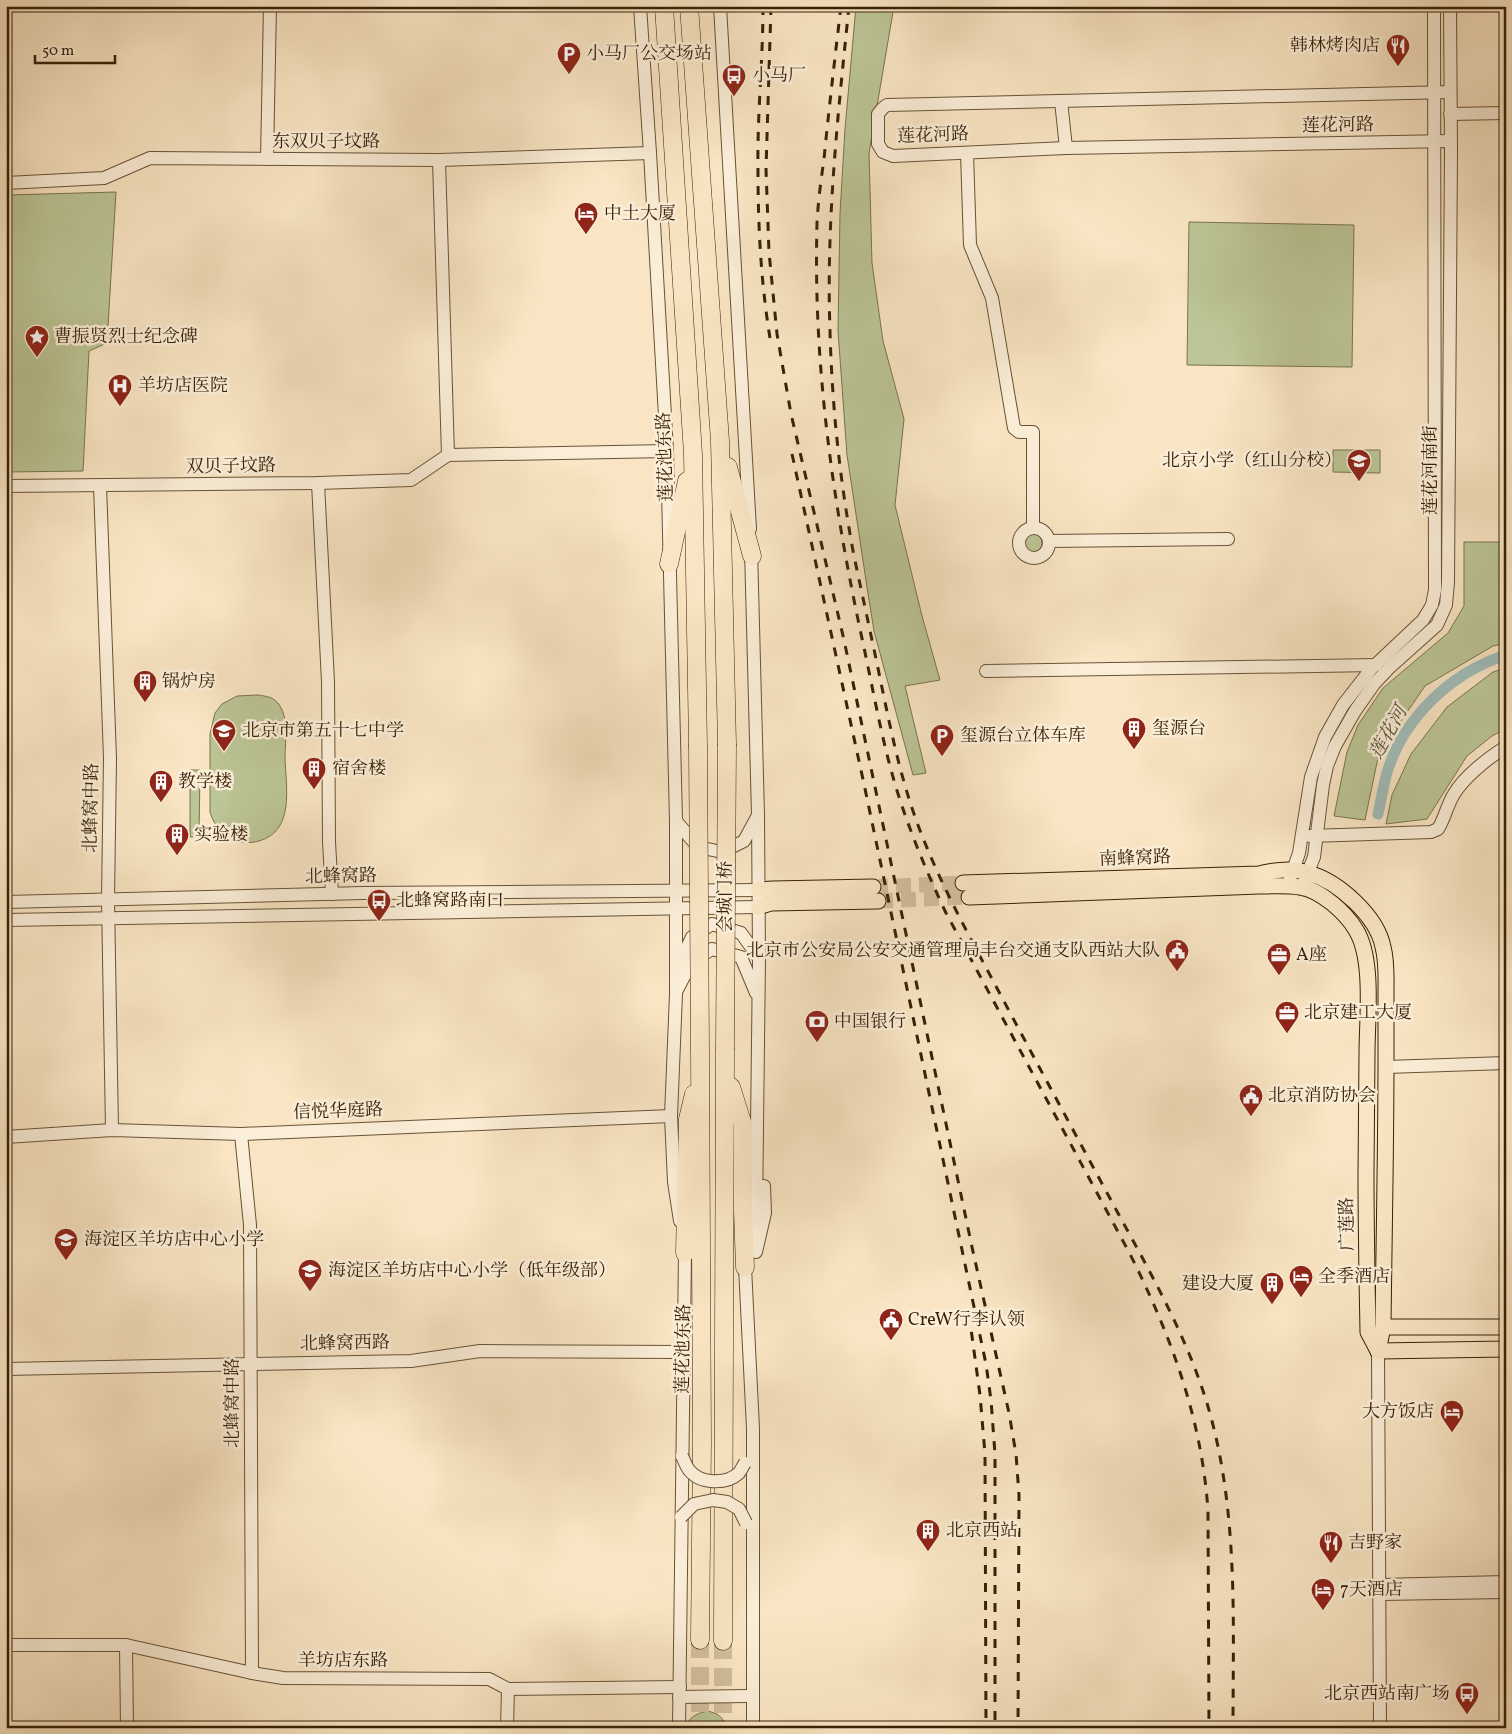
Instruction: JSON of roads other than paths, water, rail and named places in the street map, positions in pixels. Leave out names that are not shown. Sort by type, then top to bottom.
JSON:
[{"type":"highway","name":"莲花池东路","points":[[664,6],[693,454],[698,744]]},
{"type":"highway","points":[[689,6],[720,441],[752,556]]},
{"type":"highway","name":"会城门桥","points":[[720,441],[727,744],[726,1067]]},
{"type":"highway","points":[[669,564],[693,454]]},
{"type":"highway","name":"会城门桥","points":[[698,744],[700,1049]]},
{"type":"highway","name":"莲花池东路","points":[[700,1049],[702,1443],[700,1640]]},
{"type":"highway","points":[[726,1067],[743,1125],[745,1266]]},
{"type":"highway","points":[[723,1641],[726,1067]]},
{"type":"highway","points":[[685,1253],[688,1119],[701,1069]]},
{"type":"main road","name":"南蜂窝路","points":[[1295,887],[966,890],[1250,874],[1269,871],[1301,872]]},
{"type":"main road","name":"广莲路","points":[[1301,872],[1326,880],[1360,905],[1375,924],[1383,947],[1386,970],[1383,1327],[1378,1351]]},
{"type":"main road","name":"广莲路","points":[[1295,887],[1317,894],[1337,907],[1348,918],[1364,946],[1367,989],[1366,1185],[1368,1332],[1378,1351]]},
{"type":"main road","points":[[758,890],[772,888],[876,894],[771,903],[758,907]]},
{"type":"main road","points":[[1383,1327],[1506,1327]]},
{"type":"main road","points":[[1378,1351],[1506,1349]]},
{"type":"street","points":[[267,159],[270,6]]},
{"type":"street","name":"莲花池东路","points":[[640,6],[667,450],[676,821],[676,994],[671,1116],[674,1182],[685,1253],[679,1728]]},
{"type":"street","points":[[720,6],[752,556],[758,815],[759,958],[756,1212],[745,1266],[753,1428],[753,1728]]},
{"type":"street","name":"莲花河南街","points":[[1301,872],[1302,836],[1311,776],[1325,737],[1343,705],[1376,665],[1423,620],[1432,605],[1435,590],[1434,6]]},
{"type":"street","name":"莲花河南街","points":[[1295,887],[1301,872],[1314,857],[1319,808],[1327,766],[1345,728],[1374,684],[1437,625],[1446,604],[1448,572],[1450,6]]},
{"type":"street","name":"莲花河路","points":[[1450,92],[887,105],[878,114],[878,144],[883,152],[893,156],[1066,148],[1450,141]]},
{"type":"street","points":[[1060,101],[1066,148]]},
{"type":"street","points":[[1450,114],[1506,113]]},
{"type":"street","name":"东双贝子坟路","points":[[6,183],[104,178],[150,158],[439,160],[650,153]]},
{"type":"street","points":[[967,153],[970,245],[977,264],[989,286],[992,298],[1014,428],[1019,432],[1033,432],[1033,528]]},
{"type":"street","points":[[439,160],[448,455],[667,450]]},
{"type":"street","name":"双贝子坟路","points":[[6,486],[318,483],[411,480],[448,455]]},
{"type":"street","points":[[318,483],[328,682],[332,894]]},
{"type":"street","name":"北蜂窝中路","points":[[100,486],[110,758],[108,900],[110,918],[112,1130]]},
{"type":"street","points":[[1033,528],[1042,530],[1049,541],[1046,551],[1038,558],[1024,555],[1019,546],[1020,536],[1023,532],[1033,528]]},
{"type":"street","points":[[1049,541],[1228,539]]},
{"type":"street","points":[[986,671],[1376,665]]},
{"type":"street","points":[[1302,836],[1431,832],[1438,829],[1453,795],[1460,785],[1497,752],[1506,748]]},
{"type":"street","points":[[676,821],[698,847],[722,852],[744,841],[758,815]]},
{"type":"street","name":"北蜂窝路","points":[[6,902],[332,894],[758,890]]},
{"type":"street","name":"北蜂窝路","points":[[6,920],[758,907]]},
{"type":"street","points":[[676,971],[692,937],[712,924],[741,932],[759,958]]},
{"type":"street","points":[[676,994],[692,961],[712,949],[741,957],[758,998]]},
{"type":"street","points":[[1386,1067],[1506,1063]]},
{"type":"street","name":"信悦华庭路","points":[[6,1137],[112,1130],[241,1134],[671,1116]]},
{"type":"street","name":"北蜂窝中路","points":[[241,1134],[250,1225],[252,1673]]},
{"type":"street","points":[[753,1307],[754,1259],[765,1213],[764,1181],[756,1168]]},
{"type":"street","points":[[747,1728],[746,1463],[743,1334],[748,1324]]},
{"type":"street","name":"北蜂窝西路","points":[[6,1369],[411,1361],[480,1351],[684,1352]]},
{"type":"street","name":"广莲路","points":[[1378,1351],[1380,1728]]},
{"type":"street","points":[[682,1456],[689,1470],[699,1478],[712,1482],[731,1478],[740,1472],[746,1463]]},
{"type":"street","points":[[681,1517],[694,1504],[712,1500],[727,1502],[739,1510],[746,1523]]},
{"type":"street","points":[[1380,1585],[1506,1575]]},
{"type":"street","points":[[1380,1585],[1506,1582]]},
{"type":"street","points":[[1380,1585],[1506,1592]]},
{"type":"street","name":"羊坊店东路","points":[[6,1645],[126,1645],[283,1678],[489,1679],[508,1689],[680,1692],[747,1696]]},
{"type":"street","points":[[126,1645],[127,1728]]},
{"type":"street","points":[[507,1728],[508,1689]]},
{"type":"waterway","name":"莲花河","points":[[1378,814],[1386,776],[1393,755],[1416,717],[1448,686],[1466,673],[1506,655]]},
{"type":"tunnel","points":[[873,887],[963,883]]},
{"type":"tunnel","points":[[878,901],[969,897]]},
{"type":"tunnel","points":[[700,1640],[700,1728]]},
{"type":"tunnel","points":[[723,1641],[723,1728]]},
{"type":"railway","points":[[763,6],[758,130],[758,192],[762,276],[770,338]]},
{"type":"railway","points":[[771,6],[766,169],[769,252],[777,334],[791,414],[844,640],[972,1247],[1009,1413],[1016,1454],[1019,1495],[1018,1728]]},
{"type":"railway","points":[[841,6],[817,215],[818,329],[827,434],[834,487],[852,591],[879,720],[893,778],[904,812],[939,899],[1130,1254],[1159,1316],[1182,1379],[1199,1444],[1205,1477],[1208,1511],[1209,1728]]},
{"type":"railway","points":[[849,6],[831,209],[829,290],[833,388],[841,472],[849,528],[890,723],[907,793],[923,838],[940,877],[979,954],[1159,1290],[1195,1367],[1212,1421],[1226,1497],[1232,1573],[1233,1728]]},
{"type":"railway","points":[[792,454],[864,784],[986,1364],[995,1454],[995,1728]]},
{"type":"railway","points":[[969,1314],[980,1395],[985,1454],[986,1728]]},
{"type":"place","name":"韩林烤肉店","points":[[1398,67]]},
{"type":"place","name":"小马厂公交场站","points":[[569,75]]},
{"type":"place","name":"小马厂","points":[[734,97]]},
{"type":"place","name":"中土大厦","points":[[586,235]]},
{"type":"place","name":"曹振贤烈士纪念碑","points":[[37,358]]},
{"type":"place","name":"羊坊店医院","points":[[120,407]]},
{"type":"place","name":"北京小学（红山分校）","points":[[1359,482]]},
{"type":"place","name":"锅炉房","points":[[145,703]]},
{"type":"place","name":"玺源台","points":[[1134,750]]},
{"type":"place","name":"北京市第五十七中学","points":[[224,752]]},
{"type":"place","name":"玺源台立体车库","points":[[942,757]]},
{"type":"place","name":"宿舍楼","points":[[314,790]]},
{"type":"place","name":"教学楼","points":[[161,803]]},
{"type":"place","name":"实验楼","points":[[177,856]]},
{"type":"place","name":"北蜂窝路南口","points":[[379,922]]},
{"type":"place","name":"北京市公安局公安交通管理局丰台交通支队西站大队","points":[[1177,972]]},
{"type":"place","name":"A座","points":[[1279,976]]},
{"type":"place","name":"北京建工大厦","points":[[1287,1034]]},
{"type":"place","name":"中国银行","points":[[817,1043]]},
{"type":"place","name":"北京消防协会","points":[[1251,1117]]},
{"type":"place","name":"海淀区羊坊店中心小学","points":[[66,1261]]},
{"type":"place","name":"海淀区羊坊店中心小学（低年级部）","points":[[310,1292]]},
{"type":"place","name":"全季酒店","points":[[1301,1298]]},
{"type":"place","name":"建设大厦","points":[[1272,1305]]},
{"type":"place","name":"CreW行李认领","points":[[891,1341]]},
{"type":"place","name":"大方饭店","points":[[1452,1433]]},
{"type":"place","name":"北京西站","points":[[928,1552]]},
{"type":"place","name":"吉野家","points":[[1331,1564]]},
{"type":"place","name":"7天酒店","points":[[1323,1611]]},
{"type":"place","name":"北京西站南广场","points":[[1467,1715]]}]
